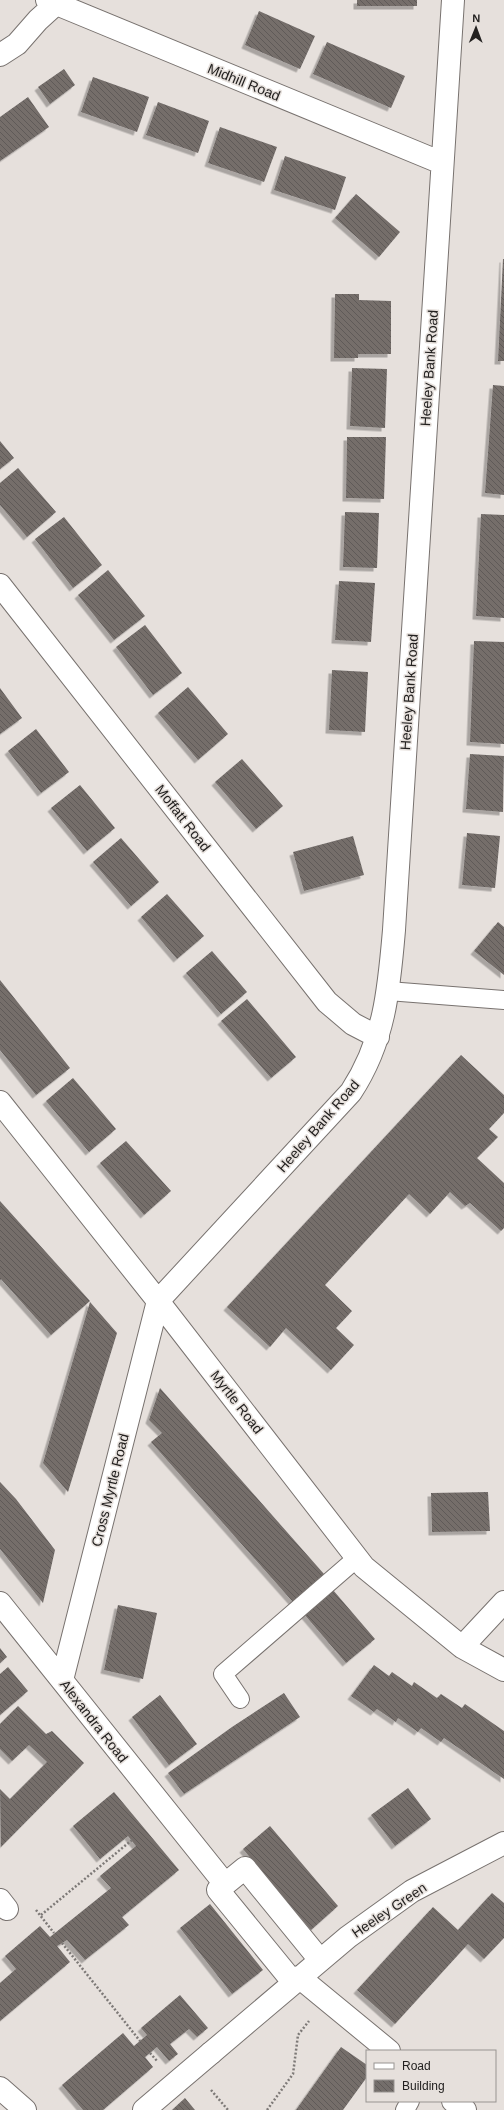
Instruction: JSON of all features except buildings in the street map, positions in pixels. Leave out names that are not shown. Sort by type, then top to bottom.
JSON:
[{"type":"street","name":"Heeley Bank Road","points":[[158,1301],[347,1096],[365,1071],[378,1038],[388,991],[394,930],[453,0]]},
{"type":"street","name":"Midhill Road","points":[[54,1],[442,163]]},
{"type":"street","points":[[0,55],[17,44],[54,1]]},
{"type":"street","name":"Moffatt Road","points":[[0,585],[327,1002],[353,1024],[378,1038]]},
{"type":"street","name":"Myrtle Road","points":[[0,1102],[158,1301],[364,1567],[462,1647],[504,1670]]},
{"type":"street","name":"Cross Myrtle Road","points":[[62,1680],[158,1301]]},
{"type":"street","points":[[462,1647],[504,1602]]},
{"type":"street","name":"Alexandra Road","points":[[0,1603],[225,1884]]},
{"type":"street","name":"Heeley Green","points":[[144,2110],[296,1979],[412,1891],[504,1843]]},
{"type":"street","points":[[320,1960],[244,1868],[218,1890],[296,1979],[326,1999],[388,2050]]},
{"type":"street","points":[[0,2088],[24,2110]]},
{"type":"street","points":[[454,2102],[465,2110]]},
{"type":"lane","points":[[388,991],[504,1000]]},
{"type":"lane","points":[[240,1699],[223,1674],[357,1558]]},
{"type":"path","points":[[41,1915],[132,1840]]},
{"type":"path","points":[[62,1943],[140,2041]]},
{"type":"path","points":[[267,2110],[293,2074],[298,2035],[326,1999]]}]
